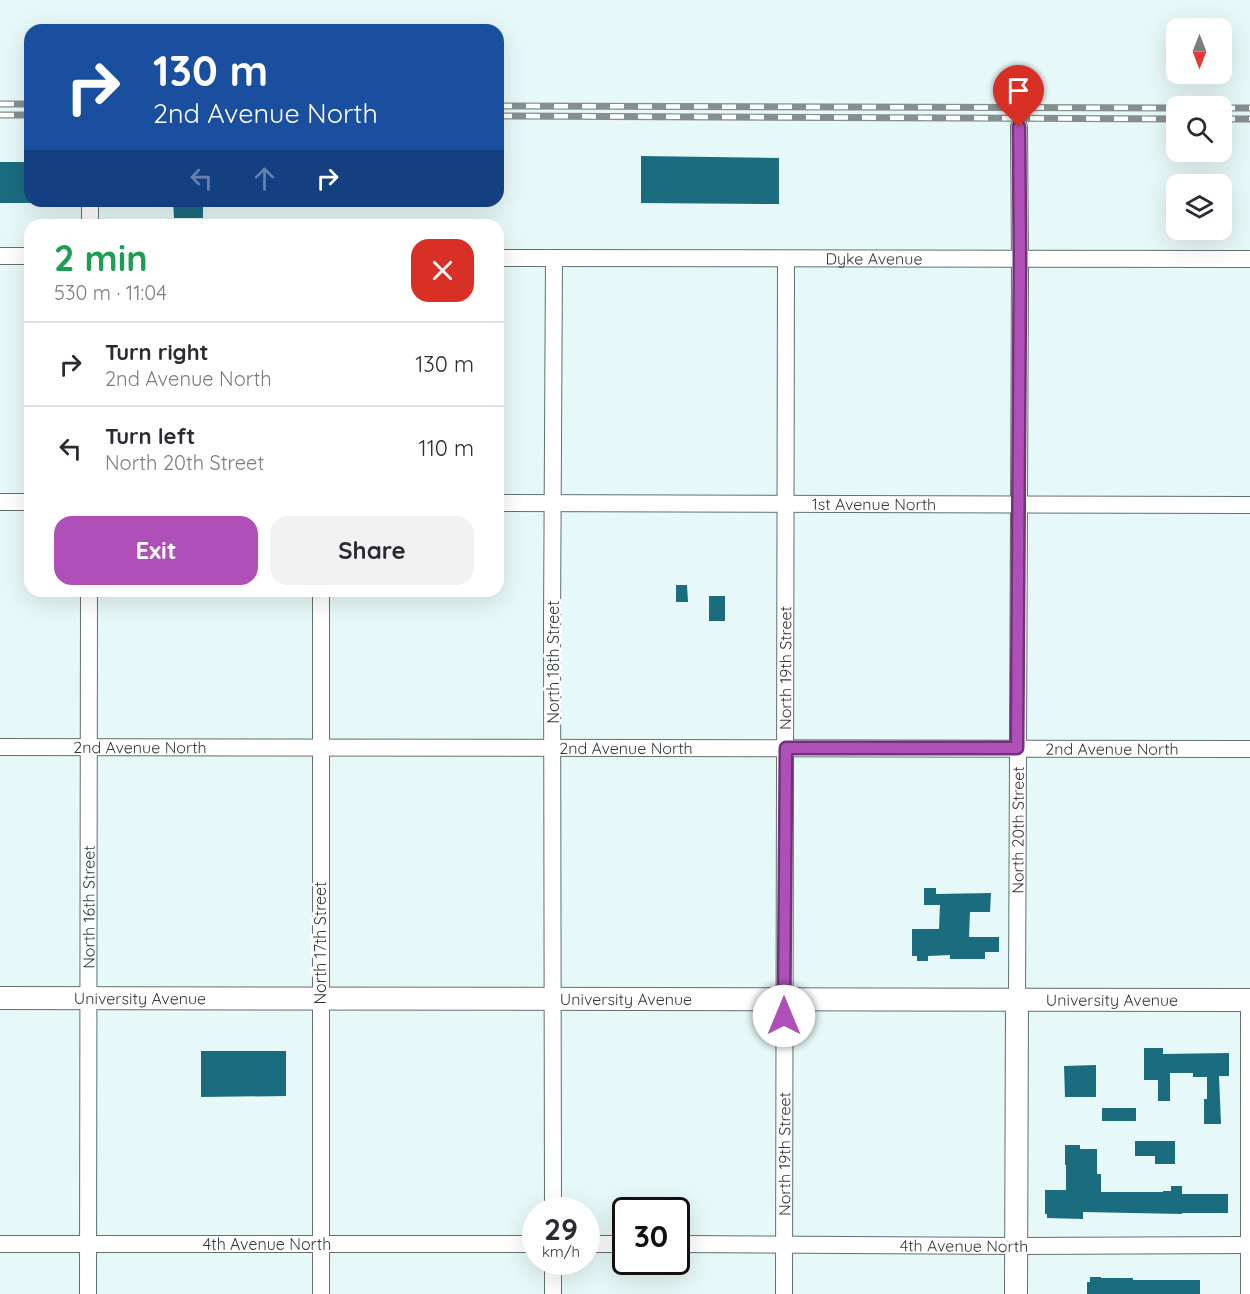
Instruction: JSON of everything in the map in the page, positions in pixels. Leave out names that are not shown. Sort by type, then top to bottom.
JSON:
[{"type":"street","name":"North 20th Street","points":[[1016,1294],[1019,127]]},
{"type":"street","points":[[0,256],[24,256]]},
{"type":"street","name":"Dyke Avenue","points":[[504,258],[1250,259]]},
{"type":"street","name":"North 18th Street","points":[[553,1197],[554,258]]},
{"type":"street","name":"North 19th Street","points":[[784,1294],[786,259]]},
{"type":"street","points":[[0,502],[24,502]]},
{"type":"street","name":"1st Avenue North","points":[[504,503],[1250,505]]},
{"type":"street","name":"North 16th Street","points":[[88,1294],[89,597]]},
{"type":"street","name":"North 17th Street","points":[[321,597],[321,1294]]},
{"type":"street","name":"2nd Avenue North","points":[[0,747],[1250,749]]},
{"type":"street","name":"University Avenue","points":[[0,998],[1250,1000]]},
{"type":"street","points":[[1249,1294],[1250,1000]]},
{"type":"street","name":"4th Avenue North","points":[[0,1244],[522,1244]]},
{"type":"street","name":"4th Avenue North","points":[[690,1244],[1249,1245]]},
{"type":"street","points":[[552,1294],[553,1275]]},
{"type":"building","points":[[641,156],[779,158],[779,204],[641,203]]},
{"type":"building","points":[[0,162],[24,162],[24,203],[0,203]]},
{"type":"building","points":[[173,207],[203,207],[203,218],[174,218]]},
{"type":"building","points":[[676,585],[687,585],[688,602],[676,602]]},
{"type":"building","points":[[709,596],[725,596],[725,621],[709,621]]},
{"type":"building","points":[[924,888],[936,888],[936,894],[991,893],[990,912],[970,912],[969,937],[999,937],[999,952],[985,952],[985,959],[950,959],[950,955],[928,956],[928,961],[917,961],[917,956],[912,956],[912,929],[939,929],[940,905],[924,905]]},
{"type":"building","points":[[1144,1048],[1163,1048],[1163,1054],[1229,1053],[1229,1076],[1219,1076],[1221,1124],[1204,1124],[1207,1077],[1193,1077],[1193,1073],[1170,1073],[1170,1101],[1158,1101],[1158,1080],[1144,1080]]},
{"type":"building","points":[[201,1051],[286,1051],[286,1096],[201,1097]]},
{"type":"building","points":[[1096,1065],[1096,1097],[1065,1097],[1064,1066]]},
{"type":"building","points":[[1102,1108],[1136,1108],[1136,1121],[1102,1121]]},
{"type":"building","points":[[1135,1141],[1175,1141],[1175,1164],[1155,1164],[1155,1156],[1135,1156]]},
{"type":"building","points":[[1065,1145],[1080,1145],[1080,1149],[1097,1149],[1097,1174],[1101,1174],[1101,1192],[1163,1192],[1171,1191],[1171,1186],[1182,1186],[1182,1194],[1228,1194],[1228,1213],[1083,1212],[1083,1219],[1047,1218],[1045,1190],[1066,1190]]},
{"type":"building","points":[[1090,1277],[1133,1278],[1133,1280],[1200,1280],[1200,1294],[1087,1294],[1087,1282],[1090,1282]]},
{"type":"railway","points":[[0,104],[24,104]]},
{"type":"railway","points":[[504,106],[1166,108]]},
{"type":"railway","points":[[1232,108],[1250,108]]},
{"type":"railway","points":[[0,115],[24,115]]},
{"type":"railway","points":[[504,116],[1166,119]]},
{"type":"railway","points":[[1232,119],[1250,119]]},
{"type":"route","points":[[784,1016],[786,748],[1017,748],[1019,127]]}]
